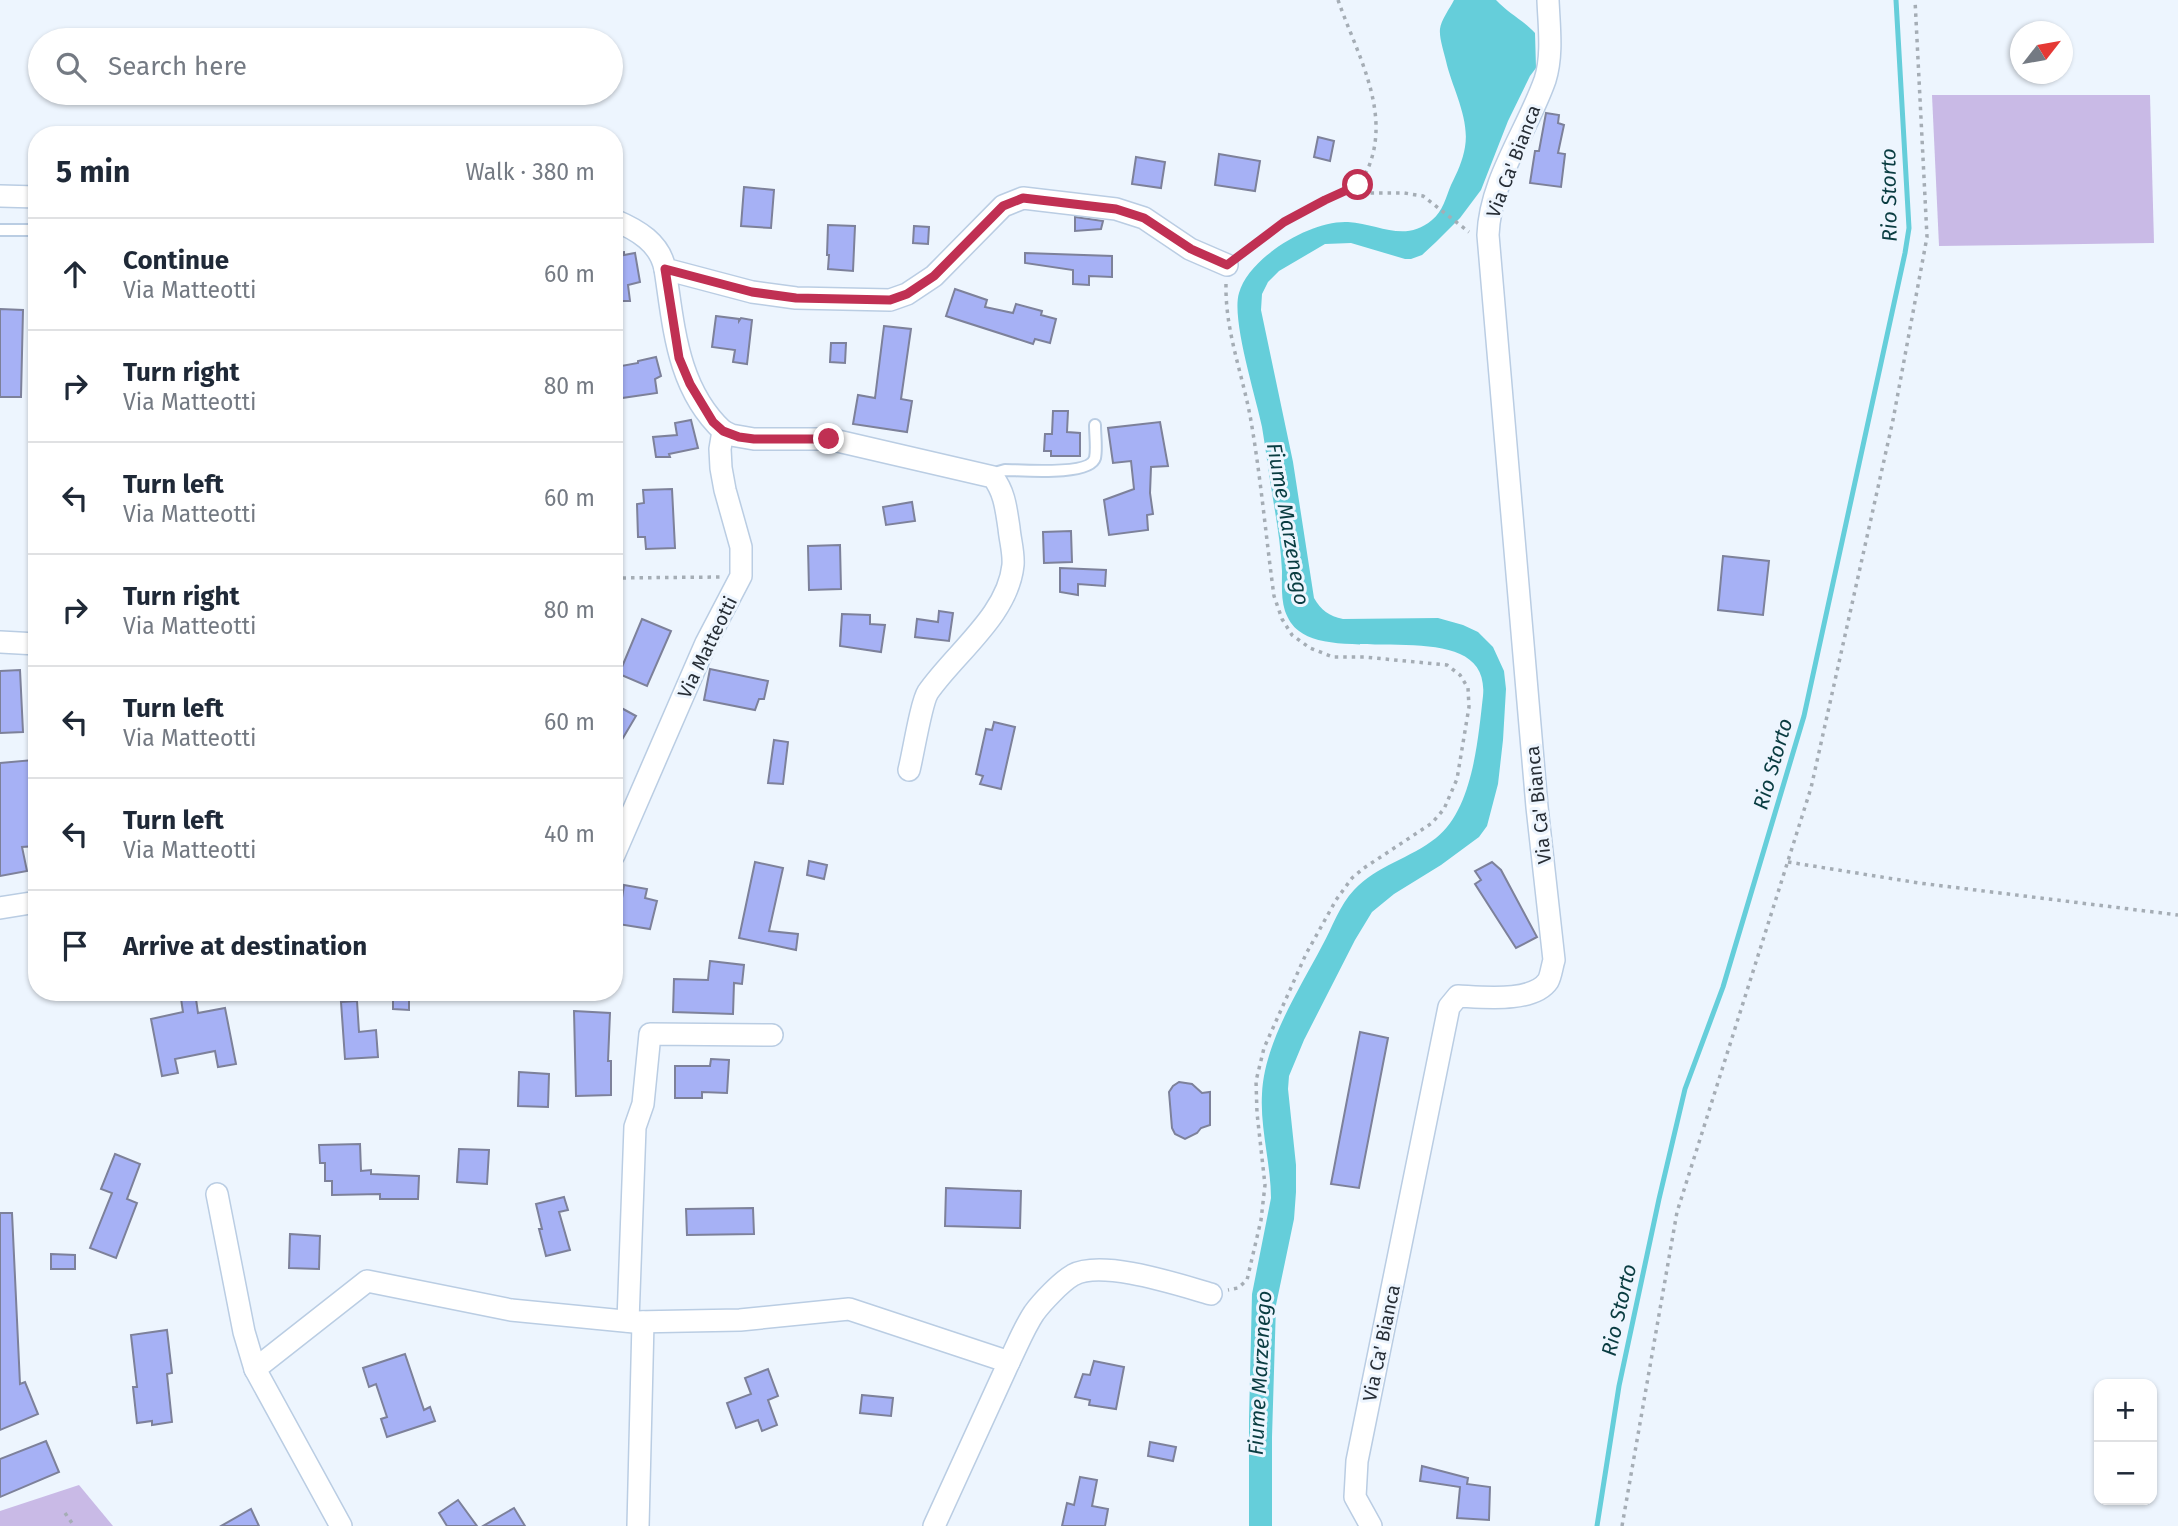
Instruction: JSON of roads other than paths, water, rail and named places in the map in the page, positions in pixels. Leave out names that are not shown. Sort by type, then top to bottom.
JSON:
[{"type":"street","name":"Via Ca' Bianca","points":[[1371,1526],[1356,1497],[1357,1461],[1449,1007],[1458,996],[1532,994],[1548,981],[1554,960],[1537,807],[1488,235],[1488,216],[1545,78],[1550,42],[1548,0]]},
{"type":"street","points":[[0,196],[28,197]]},
{"type":"street","points":[[665,269],[752,292],[796,298],[890,300],[907,294],[934,276],[1003,206],[1023,198],[1116,209],[1135,215],[1144,218],[1191,249],[1227,265]]},
{"type":"street","points":[[623,224],[640,232],[663,257],[683,369],[713,422],[723,431],[754,439],[829,439],[993,477],[999,485],[1005,502],[1013,562],[1011,576],[1004,595],[983,627],[926,695],[909,770]]},
{"type":"street","name":"Via Matteotti","points":[[623,834],[706,643],[741,576],[741,547],[721,468],[723,431]]},
{"type":"street","points":[[0,642],[28,644]]},
{"type":"street","points":[[0,908],[28,903]]},
{"type":"street","points":[[638,1526],[635,1127],[643,1104],[650,1034],[772,1035]]},
{"type":"street","points":[[217,1194],[244,1332],[255,1369],[341,1526]]},
{"type":"street","points":[[933,1526],[1034,1314],[1051,1294],[1073,1275],[1097,1269],[1146,1276],[1211,1294]]},
{"type":"street","points":[[255,1369],[367,1281],[511,1310],[635,1322],[740,1321],[849,1309],[1009,1362]]},
{"type":"lane","points":[[0,230],[28,230]]},
{"type":"lane","points":[[993,477],[1004,470],[1076,470],[1089,466],[1095,458],[1095,425]]},
{"type":"water","name":"Fiume Marzenego","points":[[1454,0],[1496,0],[1535,33],[1536,68],[1508,121],[1481,190],[1460,218],[1422,255],[1405,259],[1351,243],[1325,244],[1279,271],[1268,282],[1262,294],[1261,310],[1293,462],[1314,598],[1326,612],[1343,619],[1438,618],[1478,632],[1493,647],[1504,671],[1506,689],[1498,784],[1487,826],[1479,837],[1394,894],[1372,912],[1304,1040],[1289,1076],[1296,1192],[1294,1219],[1276,1305],[1272,1526],[1249,1526],[1252,1294],[1271,1198],[1262,1107],[1264,1075],[1269,1056],[1293,999],[1349,896],[1383,868],[1436,838],[1458,810],[1466,792],[1476,752],[1483,696],[1479,671],[1463,656],[1439,648],[1346,644],[1319,640],[1299,631],[1289,620],[1283,601],[1280,544],[1262,427],[1245,358],[1237,305],[1245,280],[1255,266],[1283,243],[1300,234],[1333,223],[1348,222],[1392,230],[1412,230],[1422,227],[1439,212],[1461,162],[1466,136],[1463,114],[1440,33],[1442,22]]},
{"type":"waterway","name":"Rio Storto","points":[[1597,1526],[1619,1386],[1685,1089],[1723,987],[1804,716],[1905,253],[1909,228],[1896,0]]}]
